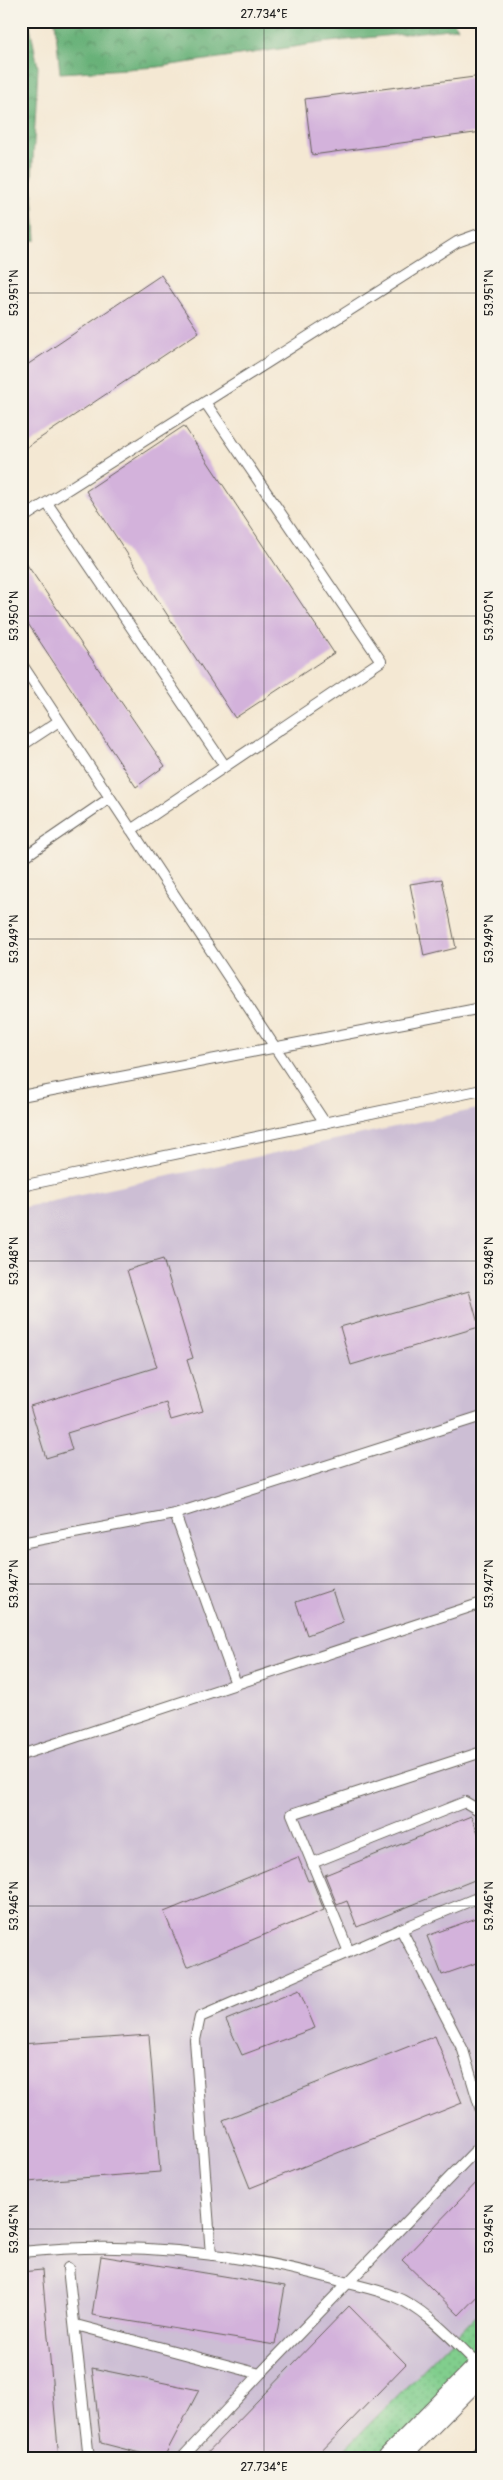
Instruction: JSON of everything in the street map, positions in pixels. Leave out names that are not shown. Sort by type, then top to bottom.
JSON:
[{"type":"main road","points":[[392,2459],[482,2368]]},
{"type":"lane","points":[[21,520],[458,242],[482,233]]},
{"type":"lane","points":[[131,830],[381,661],[205,402]]},
{"type":"lane","points":[[48,503],[225,766]]},
{"type":"lane","points":[[21,663],[325,1123]]},
{"type":"lane","points":[[21,746],[59,720]]},
{"type":"lane","points":[[21,859],[110,798]]},
{"type":"lane","points":[[21,1096],[482,1008]]},
{"type":"lane","points":[[21,1186],[482,1090]]},
{"type":"lane","points":[[21,1543],[176,1514],[482,1416]]},
{"type":"lane","points":[[176,1514],[236,1684]]},
{"type":"lane","points":[[21,1755],[482,1603]]},
{"type":"lane","points":[[349,1952],[292,1814],[482,1752]]},
{"type":"lane","points":[[312,1863],[465,1802],[482,1812]]},
{"type":"lane","points":[[211,2255],[195,2040],[200,2017],[401,1929],[482,1896]]},
{"type":"lane","points":[[401,1929],[463,2050],[482,2114]]},
{"type":"lane","points":[[181,2459],[260,2374],[482,2144]]},
{"type":"lane","points":[[21,2241],[22,2252],[66,2248],[161,2248],[278,2264],[349,2283],[394,2296],[439,2325],[482,2368]]},
{"type":"lane","points":[[68,2268],[76,2325],[89,2459]]},
{"type":"lane","points":[[76,2325],[260,2374]]},
{"type":"lane","points":[[472,2459],[482,2448]]},
{"type":"shaded area","points":[[482,1108],[482,2310],[335,2459],[21,2459],[21,1208]]},
{"type":"green space","points":[[21,21],[29,21],[38,67],[32,179],[36,240],[21,241]]},
{"type":"green space","points":[[55,21],[453,21],[458,28],[320,43],[158,67],[60,73]]},
{"type":"green space","points":[[482,2310],[482,2368],[392,2459],[335,2459]]},
{"type":"building","points":[[482,76],[482,132],[312,155],[305,99]]},
{"type":"building","points":[[161,275],[199,332],[21,451],[21,369]]},
{"type":"building","points":[[184,426],[334,653],[235,718],[86,491]]},
{"type":"building","points":[[21,556],[165,766],[136,787],[21,613]]},
{"type":"building","points":[[442,879],[456,948],[424,956],[410,884]]},
{"type":"building","points":[[163,1259],[193,1358],[187,1360],[203,1411],[171,1420],[166,1403],[67,1433],[72,1450],[46,1458],[30,1406],[157,1367],[127,1270]]},
{"type":"building","points":[[469,1291],[479,1327],[351,1365],[340,1327]]},
{"type":"building","points":[[332,1590],[343,1622],[307,1635],[296,1602]]},
{"type":"building","points":[[471,1816],[482,1842],[482,1877],[357,1927],[347,1901],[337,1905],[325,1875]]},
{"type":"building","points":[[298,1857],[308,1881],[312,1880],[324,1910],[187,1967],[164,1912]]},
{"type":"building","points":[[482,1916],[482,1961],[442,1975],[427,1936]]},
{"type":"building","points":[[299,1990],[315,2028],[242,2055],[226,2020]]},
{"type":"building","points":[[149,2035],[160,2172],[27,2182],[21,2110],[21,2044]]},
{"type":"building","points":[[435,2036],[462,2103],[250,2188],[223,2120]]},
{"type":"building","points":[[482,2177],[482,2291],[459,2315],[402,2260]]},
{"type":"building","points":[[101,2256],[285,2286],[275,2345],[92,2315]]},
{"type":"building","points":[[42,2270],[59,2459],[21,2459],[21,2272]]},
{"type":"building","points":[[349,2306],[406,2364],[314,2459],[201,2459]]},
{"type":"building","points":[[92,2368],[199,2390],[163,2459],[101,2443]]}]
